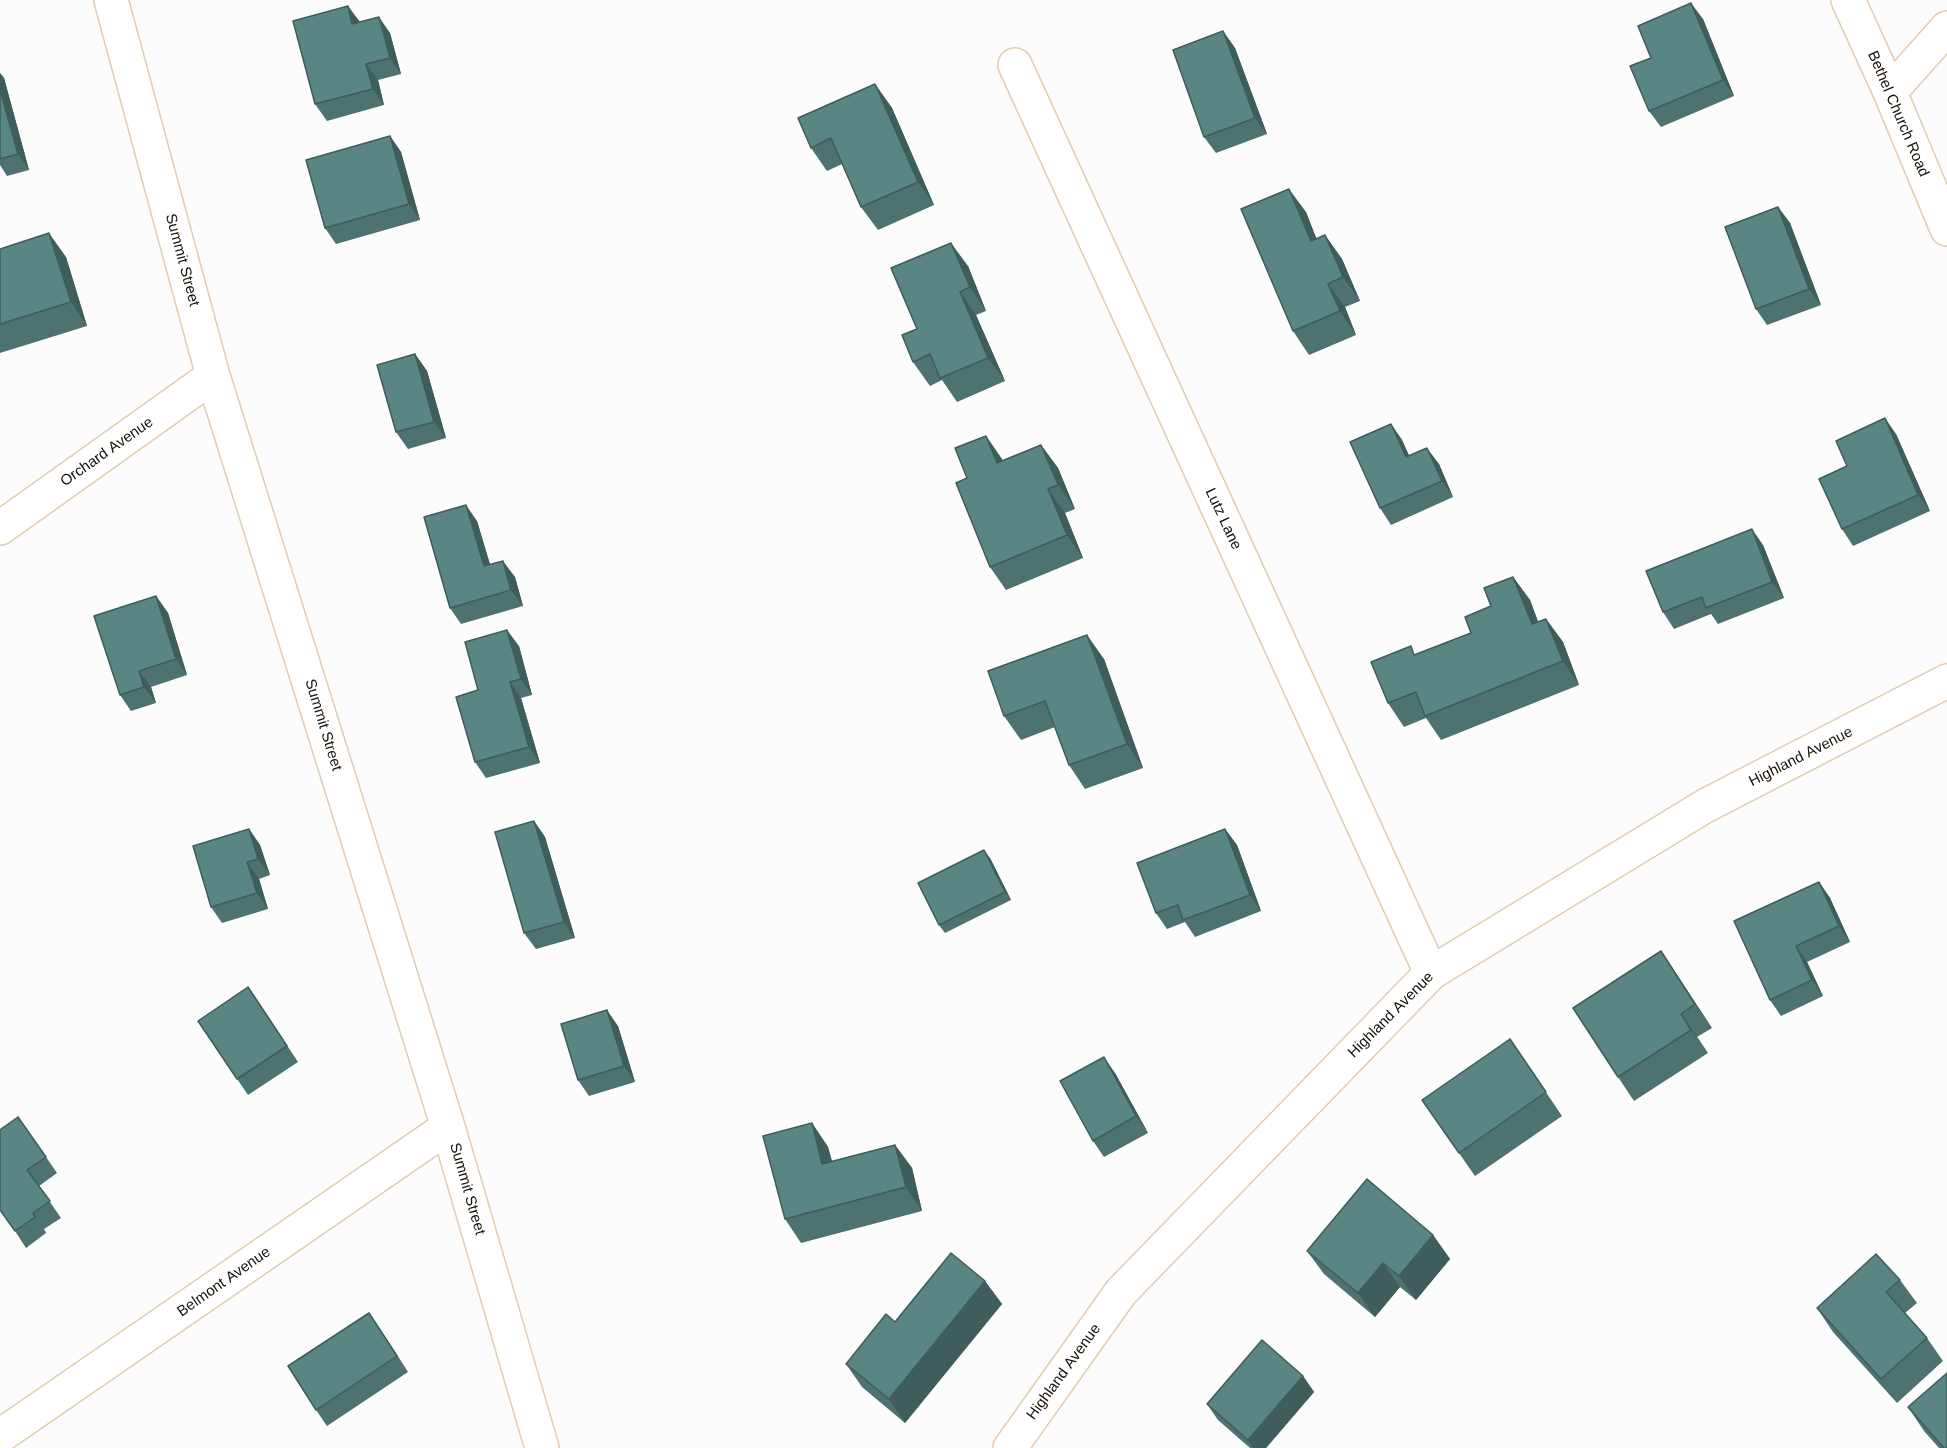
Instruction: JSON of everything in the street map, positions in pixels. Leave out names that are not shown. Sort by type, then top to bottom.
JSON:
[{"type":"street","name":"Summit Street","points":[[111,0],[213,376],[448,1127],[542,1448]]},
{"type":"street","name":"Bethel Church Road","points":[[1848,0],[1890,92],[1947,229]]},
{"type":"street","points":[[1890,92],[1947,28]]},
{"type":"street","name":"Lutz Lane","points":[[1015,65],[1431,973]]},
{"type":"street","name":"Orchard Avenue","points":[[0,528],[213,376]]},
{"type":"street","name":"Highland Avenue","points":[[1010,1448],[1122,1292],[1431,973],[1705,806],[1947,681]]},
{"type":"street","name":"Belmont Avenue","points":[[0,1437],[448,1127]]},
{"type":"building","points":[[1691,3],[1723,80],[1649,111],[1630,66],[1651,58],[1638,26]]},
{"type":"building","points":[[348,6],[352,24],[379,17],[390,58],[366,64],[373,89],[315,104],[293,21]]},
{"type":"building","points":[[1223,31],[1255,118],[1204,137],[1173,50]]},
{"type":"building","points":[[875,84],[918,182],[861,207],[831,138],[811,148],[798,118]]},
{"type":"building","points":[[0,90],[18,154],[0,159]]},
{"type":"building","points":[[390,136],[409,204],[325,228],[306,160]]},
{"type":"building","points":[[1289,189],[1311,241],[1325,235],[1343,277],[1328,284],[1340,311],[1293,331],[1241,209]]},
{"type":"building","points":[[1778,207],[1809,289],[1756,309],[1725,227]]},
{"type":"building","points":[[49,233],[71,302],[0,324],[0,249]]},
{"type":"building","points":[[951,243],[970,287],[960,292],[988,358],[940,378],[930,354],[913,362],[902,335],[917,329],[891,268]]},
{"type":"building","points":[[415,354],[434,422],[396,432],[377,365]]},
{"type":"building","points":[[1885,418],[1918,495],[1842,529],[1819,479],[1847,466],[1836,441]]},
{"type":"building","points":[[1391,424],[1406,457],[1427,448],[1442,481],[1380,508],[1350,442]]},
{"type":"building","points":[[986,436],[997,463],[1041,445],[1058,485],[1048,489],[1067,535],[990,567],[956,483],[967,478],[955,448]]},
{"type":"building","points":[[466,505],[484,566],[503,561],[511,590],[450,608],[424,517]]},
{"type":"building","points":[[1752,529],[1772,582],[1706,608],[1702,597],[1663,612],[1646,571]]},
{"type":"building","points":[[1513,577],[1532,624],[1546,619],[1563,661],[1425,716],[1416,692],[1388,703],[1371,662],[1411,646],[1414,655],[1471,633],[1465,617],[1491,606],[1484,588]]},
{"type":"building","points":[[156,596],[176,659],[139,671],[144,687],[120,695],[94,616]]},
{"type":"building","points":[[507,630],[521,679],[510,682],[529,747],[475,762],[456,697],[478,690],[465,642]]},
{"type":"building","points":[[1087,635],[1127,744],[1069,765],[1045,701],[1004,716],[988,671]]},
{"type":"building","points":[[534,821],[564,922],[524,933],[495,832]]},
{"type":"building","points":[[249,829],[258,859],[247,862],[257,893],[211,907],[193,846]]},
{"type":"building","points":[[1225,829],[1250,895],[1183,920],[1178,905],[1156,913],[1137,863]]},
{"type":"building","points":[[984,850],[1005,892],[939,925],[918,883]]},
{"type":"building","points":[[1819,882],[1839,926],[1796,946],[1812,980],[1770,1000],[1734,921]]},
{"type":"building","points":[[1661,951],[1695,1004],[1681,1014],[1691,1030],[1618,1077],[1573,1008]]},
{"type":"building","points":[[248,987],[287,1046],[237,1079],[198,1021]]},
{"type":"building","points":[[607,1010],[624,1066],[578,1080],[561,1024]]},
{"type":"building","points":[[1510,1039],[1546,1092],[1459,1153],[1422,1100]]},
{"type":"building","points":[[1104,1057],[1136,1116],[1093,1141],[1060,1081]]},
{"type":"building","points":[[18,1117],[46,1157],[27,1170],[50,1201],[33,1213],[35,1217],[15,1231],[0,1210],[0,1130]]},
{"type":"building","points":[[812,1123],[822,1164],[895,1145],[906,1187],[785,1219],[763,1136]]},
{"type":"building","points":[[1367,1179],[1433,1235],[1399,1276],[1383,1263],[1358,1293],[1307,1251]]},
{"type":"building","points":[[951,1253],[985,1281],[889,1399],[846,1364],[886,1314],[895,1322]]},
{"type":"building","points":[[1876,1254],[1900,1280],[1886,1292],[1927,1338],[1881,1379],[1817,1308]]},
{"type":"building","points":[[369,1313],[397,1356],[316,1410],[288,1366]]},
{"type":"building","points":[[1262,1340],[1303,1376],[1248,1440],[1207,1404]]},
{"type":"building","points":[[1947,1373],[1947,1448],[1944,1448],[1908,1407]]}]
